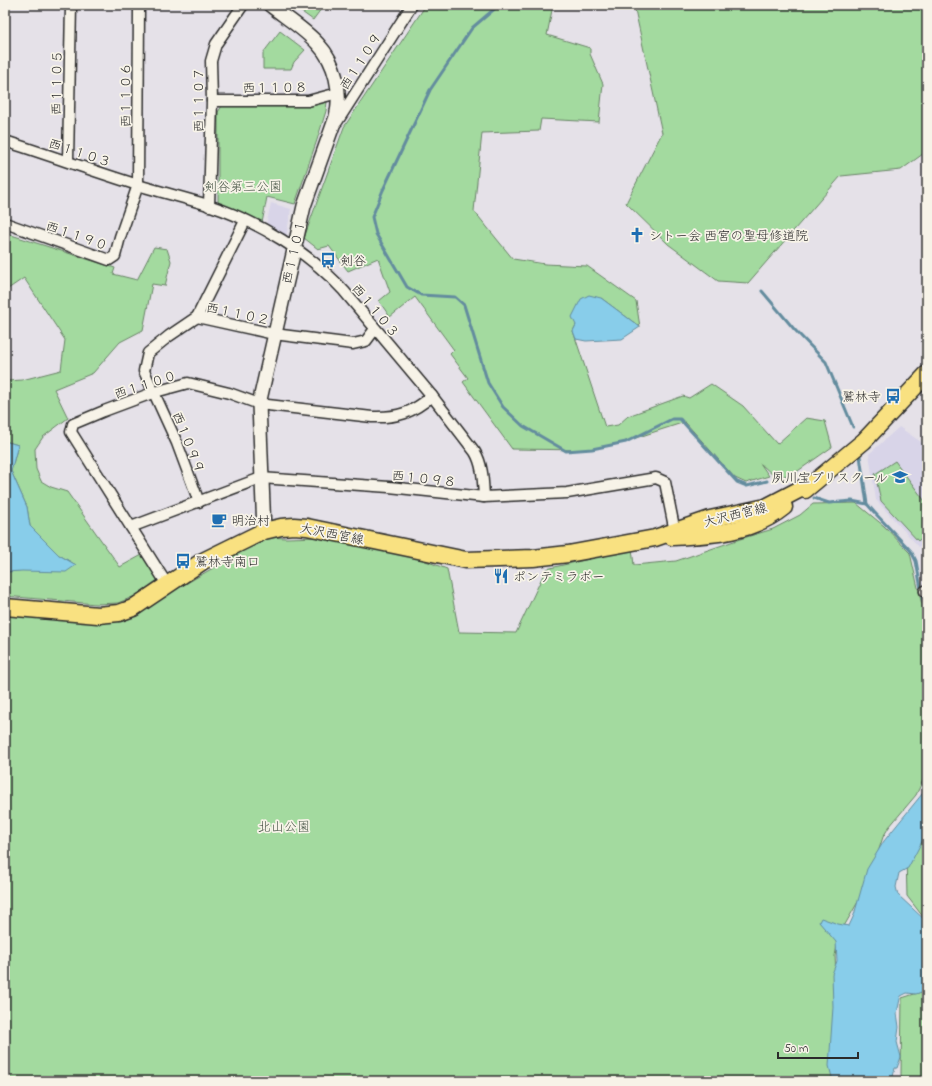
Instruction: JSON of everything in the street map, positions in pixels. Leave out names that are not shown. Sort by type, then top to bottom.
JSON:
[{"type":"main road","name":"大沢西宮線","points":[[5,607],[98,615],[120,613],[133,608],[168,586],[203,561],[264,531],[287,526],[308,527],[466,560],[533,558],[568,554],[675,534],[706,535],[727,533],[761,522],[778,512],[864,441],[927,374]]},
{"type":"street","name":"西１１０５","points":[[68,162],[71,5]]},
{"type":"street","name":"西１１０６","points":[[138,185],[139,5]]},
{"type":"street","name":"西１１０７","points":[[210,206],[212,52],[244,5]]},
{"type":"street","name":"西１１０１","points":[[264,531],[259,404],[304,206],[338,108],[338,93],[333,67],[324,51],[313,39],[270,5]]},
{"type":"street","name":"西１１０９","points":[[330,132],[412,5]]},
{"type":"street","name":"西１１０８","points":[[212,101],[308,100],[338,93]]},
{"type":"street","name":"西１１０３","points":[[5,141],[138,185],[210,206],[263,229],[294,248],[332,278],[432,396],[479,458],[484,497]]},
{"type":"street","name":"西１１９０","points":[[5,223],[109,260],[115,256],[138,185]]},
{"type":"street","name":"西１１０２","points":[[246,221],[197,317],[274,334],[353,344],[366,341],[375,329]]},
{"type":"street","name":"西１０９９","points":[[197,317],[169,336],[148,353],[144,371],[177,443],[199,502]]},
{"type":"street","name":"西１１００","points":[[168,586],[71,432],[73,424],[154,392],[188,383],[230,394],[259,404],[385,417],[398,416],[420,406],[432,396]]},
{"type":"street","name":"西１０９８","points":[[131,527],[262,478],[389,487],[484,497],[566,493],[656,478],[665,482],[675,534]]},
{"type":"shaded area","points":[[271,203],[291,209],[286,237],[266,226]]},
{"type":"shaded area","name":"夙川宝プリスクール","points":[[899,427],[927,446],[927,541],[919,547],[876,500],[869,454]]},
{"type":"green space","points":[[292,5],[324,5],[313,20]]},
{"type":"green space","points":[[426,5],[553,5],[547,35],[590,48],[590,54],[603,84],[599,122],[541,119],[539,131],[482,133],[474,211],[513,259],[545,264],[587,266],[636,301],[640,327],[601,298],[576,325],[573,331],[605,427],[618,425],[628,416],[683,396],[689,398],[711,384],[743,406],[777,444],[806,418],[825,421],[832,447],[795,473],[776,478],[760,463],[769,476],[746,483],[735,478],[685,422],[614,445],[585,450],[512,449],[463,382],[468,378],[450,354],[454,350],[415,297],[390,317],[379,301],[390,292],[378,258],[348,271],[329,246],[318,249],[304,238],[344,127]]},
{"type":"green space","points":[[634,5],[927,5],[927,151],[901,170],[841,176],[748,283],[718,281],[668,244],[626,203],[662,133]]},
{"type":"green space","points":[[280,31],[305,50],[294,62],[291,69],[263,69],[263,53]]},
{"type":"green space","name":"剣谷第三公園","points":[[327,101],[326,111],[317,140],[295,204],[267,197],[262,223],[219,205],[218,112],[222,106],[307,106]]},
{"type":"green space","points":[[5,233],[115,268],[113,274],[137,280],[154,247],[167,249],[171,261],[165,286],[152,284],[143,330],[120,342],[93,373],[54,389],[68,418],[43,437],[35,449],[36,469],[41,481],[51,487],[67,492],[120,567],[142,555],[159,579],[135,596],[118,603],[96,604],[5,596],[5,572],[76,565],[59,555],[30,526],[27,507],[11,471],[18,445],[8,442],[5,443],[5,391],[8,381],[22,380],[61,370],[65,340],[24,278],[5,291]]},
{"type":"green space","points":[[895,461],[927,504],[927,533],[918,541],[881,501],[875,474]]},
{"type":"green space","name":"北山公園","points":[[856,503],[884,526],[910,553],[921,601],[927,615],[927,772],[916,795],[889,827],[883,837],[867,886],[839,935],[835,956],[841,1081],[5,1081],[5,613],[97,621],[128,619],[140,610],[267,537],[318,537],[347,544],[391,548],[447,569],[459,632],[516,633],[546,569],[632,549],[634,565],[676,561],[773,529],[800,515],[813,504]]},
{"type":"green space","points":[[927,824],[927,922],[907,896],[906,854]]},
{"type":"green space","points":[[927,990],[927,1081],[905,1081],[901,1075],[902,998]]},
{"type":"water","points":[[589,295],[601,298],[640,327],[622,339],[586,341],[576,339],[573,331],[576,325],[572,317],[581,299]]},
{"type":"water","points":[[8,442],[18,445],[11,471],[27,507],[30,526],[59,555],[76,565],[66,572],[5,572],[5,443]]},
{"type":"water","points":[[927,788],[927,832],[908,868],[899,873],[896,887],[898,895],[927,922],[927,990],[916,994],[907,993],[901,996],[897,1013],[899,1027],[897,1042],[901,1057],[897,1068],[895,1068],[892,1081],[833,1081],[829,1066],[833,1007],[832,974],[837,961],[836,942],[819,922],[821,918],[849,926],[854,915],[867,869],[884,841]]},
{"type":"waterway","points":[[499,5],[472,28],[430,90],[383,190],[372,217],[376,234],[407,287],[421,295],[455,297],[464,305],[488,383],[503,407],[523,426],[566,451],[592,449],[626,442],[672,419],[680,419],[737,482],[747,486],[767,481]]},
{"type":"waterway","points":[[762,291],[794,329],[826,362],[853,427]]},
{"type":"waterway","points":[[860,456],[867,504],[911,551],[916,561],[923,600],[927,607]]},
{"type":"waterway","points":[[814,498],[829,503],[852,501],[867,504]]},
{"type":"place","name":"シトー会 西宮の聖母修道院","points":[[637,235]]},
{"type":"place","name":"剣谷","points":[[328,260]]},
{"type":"place","name":"鷲林寺","points":[[893,396]]},
{"type":"place","name":"夙川宝プリスクール","points":[[900,477]]},
{"type":"place","name":"明治村","points":[[219,520]]},
{"type":"place","name":"鷲林寺南口","points":[[183,561]]},
{"type":"place","name":"ポンテミラボー","points":[[501,576]]}]
